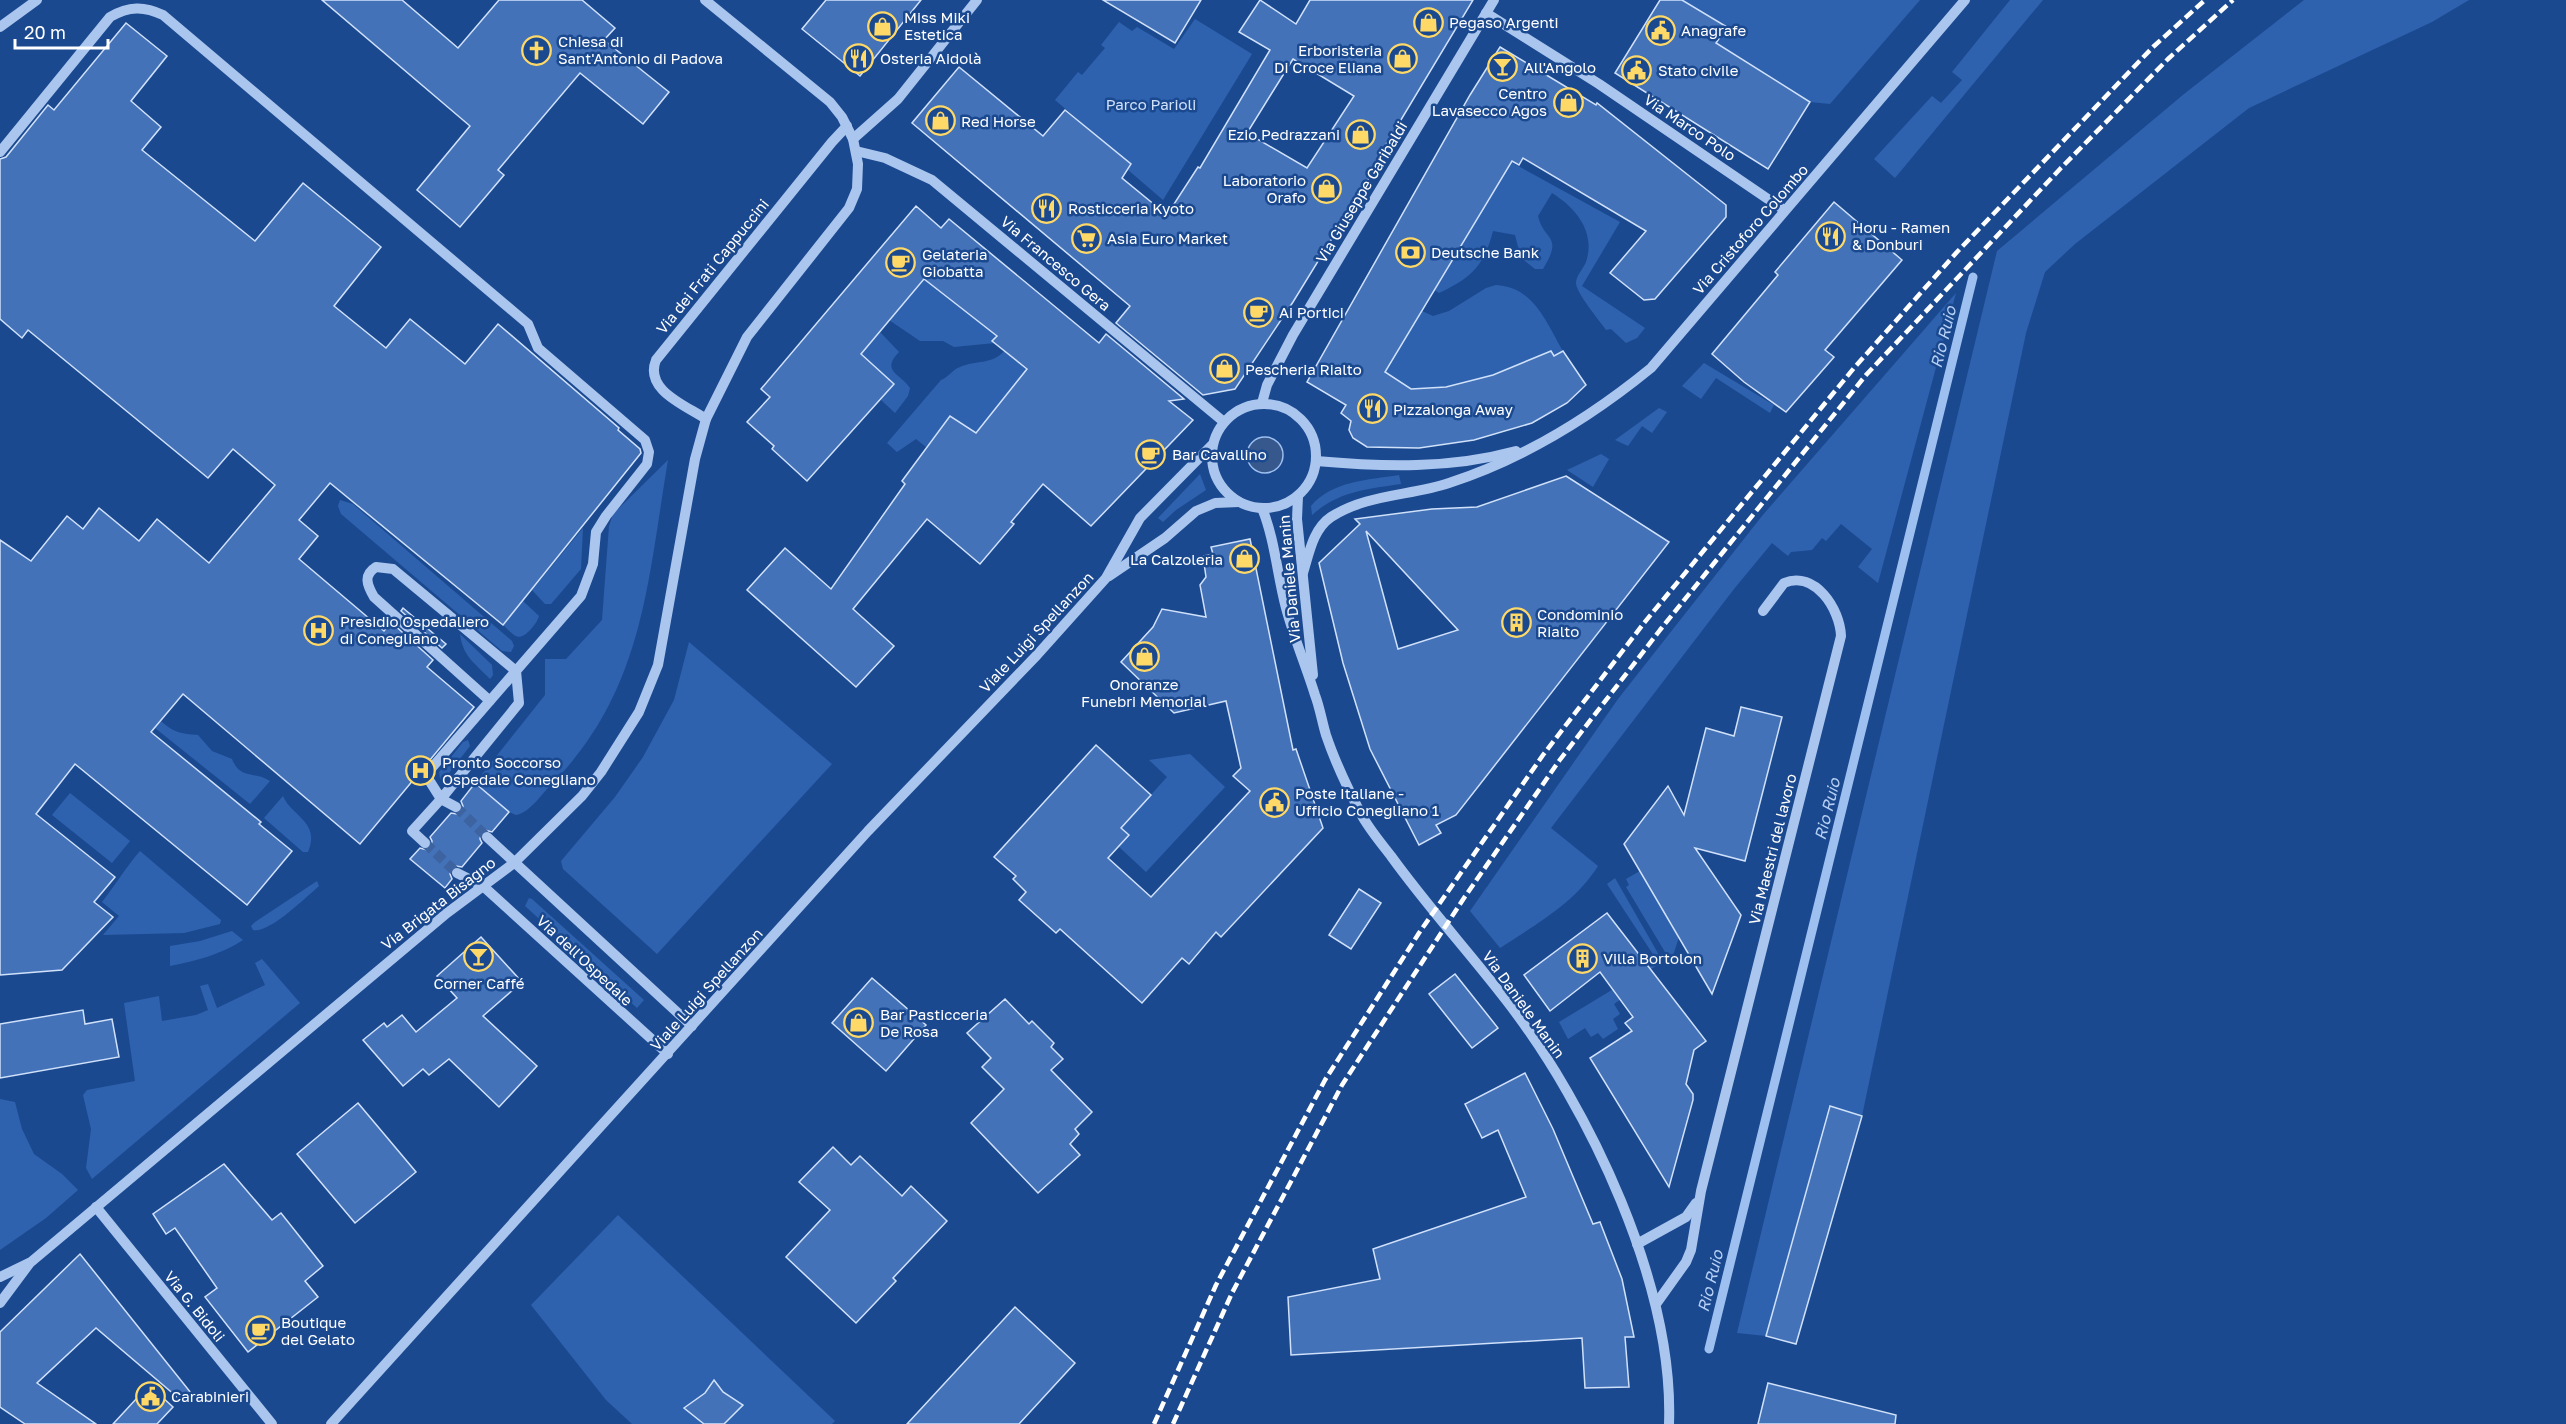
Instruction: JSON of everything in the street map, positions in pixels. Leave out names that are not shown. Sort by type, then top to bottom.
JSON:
[{"type":"street","points":[[0,27],[37,0]]},
{"type":"street","points":[[705,0],[830,102],[848,126],[856,151],[857,189],[849,208],[803,263],[747,337],[706,419]]},
{"type":"street","points":[[852,139],[898,99],[977,0]]},
{"type":"street","name":"Via Giuseppe Garibaldi","points":[[1262,403],[1267,385],[1293,335],[1494,0]]},
{"type":"street","name":"Via Cristoforo Colombo","points":[[1303,573],[1314,537],[1329,519],[1353,505],[1446,484],[1492,468],[1564,430],[1597,409],[1651,368],[1784,210],[1874,110],[1965,0]]},
{"type":"street","points":[[0,152],[110,18],[123,10],[138,7],[164,15],[528,324],[538,348],[635,429],[645,440],[649,452],[647,464],[596,532],[593,564],[581,596],[429,771],[429,780],[441,799],[456,807]]},
{"type":"street","name":"Via Marco Polo","points":[[1486,13],[1599,84],[1784,210]]},
{"type":"street","name":"Via dei Frati Cappuccini","points":[[706,419],[659,388],[652,369],[656,360],[832,142],[848,126]]},
{"type":"street","name":"Via Francesco Gera","points":[[856,151],[885,158],[932,180],[1224,422]]},
{"type":"street","points":[[1262,403],[1281,406],[1306,424],[1315,442],[1316,461],[1307,486],[1298,496],[1288,503],[1262,508],[1239,502],[1219,484],[1211,459],[1212,445],[1224,422],[1241,409],[1262,403]]},
{"type":"street","name":"Via Brigata Bisagno","points":[[31,1262],[447,912],[514,863],[574,803],[601,772],[639,712],[651,685],[665,633],[695,459],[706,419]]},
{"type":"street","name":"Viale Luigi Spellanzon","points":[[331,1424],[868,831],[1037,655],[1106,578],[1140,518],[1212,445]]},
{"type":"street","name":"Via Cristoforo Colombo","points":[[1316,461],[1407,466],[1481,459],[1531,446]]},
{"type":"street","name":"Via Daniele Manin","points":[[1298,496],[1297,519],[1316,696]]},
{"type":"street","name":"Viale Luigi Spellanzon","points":[[1106,578],[1166,538],[1197,510],[1215,503],[1239,502]]},
{"type":"street","name":"Via Daniele Manin","points":[[1262,508],[1270,528],[1282,594],[1293,634],[1316,696],[1326,736],[1364,818],[1409,881],[1542,1048],[1594,1142],[1637,1244],[1656,1304],[1669,1383],[1669,1424]]},
{"type":"street","points":[[425,843],[412,831],[519,703],[516,671],[393,569],[376,567],[370,571],[366,582],[374,597],[490,701]]},
{"type":"street","name":"Via Maestri del lavoro","points":[[1656,1304],[1686,1262],[1691,1250],[1701,1191],[1841,636],[1841,625],[1832,605],[1809,583],[1801,580],[1784,584],[1763,611]]},
{"type":"street","name":"Via dell'Ospedale","points":[[487,837],[692,1026]]},
{"type":"street","name":"Via dell'Ospedale","points":[[457,873],[483,886],[668,1054]]},
{"type":"street","name":"Via Maestri del lavoro","points":[[1637,1244],[1689,1215],[1701,1191]]},
{"type":"street","name":"Via G. Bidoli","points":[[96,1207],[272,1424]]},
{"type":"street","points":[[0,1277],[31,1262]]},
{"type":"street","points":[[0,1303],[31,1262]]},
{"type":"green space","points":[[1682,0],[1920,0],[1830,104],[1810,102],[1716,43],[1727,27]]},
{"type":"green space","points":[[2010,0],[2043,0],[1895,178],[1874,159],[1932,96],[1941,103],[1962,80],[1952,72]]},
{"type":"green space","points":[[2304,0],[2469,0],[2432,22],[2249,108],[2075,244],[2045,272],[2026,333],[1862,1116],[1829,1106],[1766,1336],[1737,1333],[1997,251],[2184,94]]},
{"type":"green space","name":"Parco Parioli","points":[[1195,19],[1252,54],[1163,200],[1127,169],[1130,164],[1055,100],[1078,72],[1082,75],[1105,48],[1101,45],[1119,22],[1132,31],[1137,27],[1174,49]]},
{"type":"green space","points":[[1511,162],[1620,222],[1582,286],[1645,328],[1637,338],[1626,343],[1611,329],[1606,330],[1577,288],[1576,280],[1586,262],[1588,251],[1586,231],[1569,206],[1552,193],[1538,216],[1552,244],[1552,250],[1543,269],[1535,269],[1521,258],[1515,235],[1493,231],[1485,253],[1475,270],[1460,282],[1439,293],[1434,290]]},
{"type":"green space","points":[[926,276],[939,287],[937,290],[997,336],[993,341],[995,343],[954,347],[943,341],[920,341],[889,320]]},
{"type":"green space","points":[[1496,285],[1509,287],[1529,299],[1544,318],[1563,351],[1554,356],[1550,351],[1483,379],[1444,389],[1427,391],[1409,388],[1385,372],[1422,311],[1433,316],[1449,311],[1486,288]]},
{"type":"green space","points":[[1956,293],[1878,583],[1858,567],[1872,549],[1841,524],[1826,541],[1822,538],[1812,550],[1791,552],[1788,556],[1772,543],[1734,589],[1551,828],[1598,866],[1589,879],[1566,902],[1500,948],[1470,911],[1618,699],[1762,516]]},
{"type":"green space","points":[[880,332],[899,352],[891,364],[892,368],[910,388],[908,396],[895,413],[881,400],[894,384],[861,354]]},
{"type":"green space","points":[[1004,351],[1027,369],[976,433],[950,416],[926,447],[916,439],[897,452],[887,443],[941,380],[958,368],[989,360]]},
{"type":"green space","points":[[1704,363],[1774,405],[1770,413],[1716,378],[1701,399],[1682,386]]},
{"type":"green space","points":[[1659,408],[1667,412],[1652,433],[1642,426],[1628,446],[1615,440]]},
{"type":"green space","points":[[1601,454],[1609,459],[1593,487],[1567,470]]},
{"type":"green space","points":[[668,460],[646,593],[623,674],[605,712],[581,750],[530,807],[521,814],[516,815],[509,812],[475,783],[545,695],[545,659],[566,659],[602,620],[609,526],[613,514]]},
{"type":"green space","points":[[1200,474],[1206,490],[1176,510],[1163,522],[1158,518]]},
{"type":"green space","points":[[1399,475],[1401,484],[1354,492],[1322,507],[1312,515],[1311,506],[1329,491],[1363,480]]},
{"type":"green space","points":[[340,500],[353,504],[512,641],[514,646],[511,652],[502,651],[341,514],[338,506]]},
{"type":"green space","points":[[583,528],[581,569],[551,604],[545,604],[532,590]]},
{"type":"green space","points":[[523,601],[539,616],[531,629],[520,637],[514,635],[503,625]]},
{"type":"green space","points":[[460,634],[492,665],[493,675],[490,679],[467,654]]},
{"type":"green space","points":[[689,642],[832,764],[657,954],[563,869],[561,861],[615,797],[643,757],[674,700]]},
{"type":"green space","points":[[161,721],[178,732],[198,735],[212,751],[232,759],[239,770],[270,781],[250,804],[155,728]]},
{"type":"green space","points":[[468,740],[470,746],[446,777],[443,780],[440,779],[439,772],[463,742]]},
{"type":"green space","points":[[1190,754],[1225,787],[1146,872],[1118,846],[1129,835],[1121,828],[1167,777],[1149,760]]},
{"type":"green space","points":[[70,793],[130,841],[112,863],[52,815]]},
{"type":"green space","points":[[283,796],[308,826],[311,842],[308,852],[303,852],[264,818]]},
{"type":"green space","points":[[140,851],[221,920],[220,924],[184,933],[103,935],[119,916],[102,902]]},
{"type":"green space","points":[[1640,871],[1679,937],[1671,962],[1626,887],[1629,885],[1626,879]]},
{"type":"green space","points":[[1615,878],[1663,962],[1651,969],[1648,980],[1614,1004],[1620,1014],[1613,1019],[1618,1029],[1603,1039],[1598,1033],[1591,1037],[1585,1028],[1568,1039],[1559,1022],[1658,962],[1607,884]]},
{"type":"green space","points":[[317,881],[319,886],[287,914],[260,930],[253,930],[251,926],[255,922]]},
{"type":"green space","points":[[529,898],[644,1000],[637,1008],[525,906]]},
{"type":"green space","points":[[232,931],[243,940],[208,956],[170,966],[170,946],[200,941]]},
{"type":"green space","points":[[262,959],[300,1003],[92,1179],[86,1168],[91,1129],[83,1095],[87,1090],[135,1081],[124,1003],[159,996],[162,1021],[196,1015],[208,1010],[200,986],[208,984],[217,1008],[265,985],[255,963]]},
{"type":"green space","points":[[0,1099],[15,1102],[22,1129],[34,1154],[62,1174],[78,1190],[46,1218],[0,1250]]},
{"type":"green space","points":[[618,1215],[835,1421],[832,1424],[632,1424],[606,1400],[531,1305]]},
{"type":"shaded area","points":[[1265,437],[1278,442],[1283,455],[1278,468],[1265,473],[1252,468],[1247,455],[1252,442]]},
{"type":"building","points":[[322,0],[402,0],[458,48],[499,0],[582,0],[615,28],[604,40],[669,92],[643,124],[580,73],[498,170],[504,175],[460,227],[417,190],[470,126]]},
{"type":"building","points":[[826,0],[921,0],[860,76],[802,29]]},
{"type":"building","points":[[1103,0],[1201,0],[1175,43]]},
{"type":"building","points":[[1260,0],[1296,24],[1310,0],[1473,0],[1384,148],[1386,149],[1374,170],[1293,302],[1235,389],[1203,395],[1116,323],[1130,306],[912,123],[959,67],[1043,136],[1065,110],[1131,164],[1122,178],[1167,215],[1198,167],[1200,168],[1270,50],[1239,32]],"holes":[[[1293,59],[1354,96],[1307,168],[1247,133]]]},
{"type":"building","points":[[1660,0],[1682,0],[1727,27],[1716,43],[1810,102],[1768,169],[1615,73]]},
{"type":"building","points":[[126,23],[167,56],[131,101],[161,127],[142,150],[255,241],[303,183],[381,247],[334,306],[386,348],[410,319],[465,364],[498,324],[619,428],[618,430],[640,449],[641,453],[503,625],[330,483],[299,520],[318,536],[299,559],[384,631],[391,622],[433,660],[427,667],[474,707],[360,844],[183,694],[151,732],[261,822],[259,824],[292,851],[247,905],[75,764],[36,814],[115,877],[94,902],[113,917],[62,970],[0,975],[0,540],[31,561],[67,516],[83,529],[99,508],[139,541],[157,519],[209,563],[275,485],[233,449],[208,478],[28,330],[22,338],[0,319],[0,159],[6,157],[48,105],[54,110]]},
{"type":"building","points":[[1500,47],[1596,105],[1597,103],[1726,205],[1726,217],[1655,299],[1644,300],[1610,273],[1646,231],[1523,158],[1519,165],[1512,161],[1385,372],[1411,389],[1446,387],[1493,375],[1551,351],[1554,356],[1563,351],[1586,385],[1567,403],[1532,423],[1474,440],[1419,448],[1367,447],[1353,438],[1349,430],[1351,421],[1341,413],[1346,405],[1307,382],[1470,95]]},
{"type":"building","points":[[1834,202],[1902,260],[1825,350],[1834,357],[1786,412],[1744,382],[1712,354],[1778,275],[1775,272]]},
{"type":"building","points":[[916,206],[941,228],[949,219],[1099,343],[1106,334],[1184,399],[1169,401],[1193,420],[1091,526],[1043,484],[1011,522],[1014,524],[980,564],[927,519],[853,609],[894,646],[856,687],[747,590],[785,548],[831,589],[905,484],[902,481],[950,416],[976,433],[1027,369],[992,341],[997,336],[924,279],[861,354],[894,384],[807,481],[772,449],[774,446],[747,422],[770,397],[761,389]]},
{"type":"building","points":[[1566,476],[1669,542],[1456,815],[1436,825],[1441,833],[1419,845],[1370,749],[1343,663],[1319,563],[1360,524],[1355,519],[1432,509],[1477,507]],"holes":[[[1366,531],[1458,630],[1398,649]]]},
{"type":"building","points":[[1250,539],[1293,750],[1296,749],[1323,828],[1221,937],[1216,932],[1189,964],[1182,958],[1142,1003],[1060,929],[1056,933],[1019,900],[1026,892],[1013,879],[1016,876],[994,857],[1096,745],[1151,795],[1121,828],[1129,835],[1108,858],[1151,897],[1250,791],[1233,776],[1241,768],[1226,701],[1174,713],[1121,662],[1153,627],[1162,609],[1206,617],[1200,585],[1206,577],[1203,556],[1213,554],[1211,547]]},
{"type":"building","points":[[403,608],[446,644],[442,648],[401,611]]},
{"type":"building","points":[[1741,707],[1782,717],[1745,861],[1695,848],[1741,915],[1712,994],[1624,844],[1668,786],[1684,815],[1706,728],[1734,736]]},
{"type":"building","points":[[475,783],[509,812],[492,832],[485,830],[481,832],[482,843],[462,867],[456,866],[451,869],[452,879],[445,888],[410,859],[420,848],[427,850],[431,848],[430,837],[451,813],[457,814],[462,811],[461,801]]},
{"type":"building","points":[[1359,889],[1381,903],[1351,949],[1329,935]]},
{"type":"building","points":[[1607,913],[1706,1041],[1694,1050],[1686,1084],[1693,1094],[1693,1100],[1669,1187],[1590,1058],[1632,1031],[1625,1023],[1633,1017],[1600,972],[1550,1011],[1524,975]]},
{"type":"building","points":[[481,937],[522,982],[483,1016],[537,1066],[499,1107],[449,1059],[429,1075],[423,1069],[403,1086],[363,1040],[384,1023],[387,1027],[402,1015],[416,1032],[457,998],[437,976]]},
{"type":"building","points":[[1455,974],[1498,1028],[1472,1048],[1429,994]]},
{"type":"building","points":[[872,978],[926,1025],[886,1071],[832,1023]]},
{"type":"building","points":[[1005,999],[1029,1024],[1032,1021],[1054,1043],[1051,1047],[1063,1059],[1051,1070],[1092,1112],[1075,1129],[1079,1134],[1070,1144],[1080,1155],[1038,1193],[971,1123],[1004,1089],[982,1067],[991,1058],[967,1033]]},
{"type":"building","points":[[83,1010],[85,1024],[112,1019],[119,1057],[0,1078],[0,1024]]},
{"type":"building","points":[[1525,1073],[1553,1129],[1593,1224],[1600,1222],[1622,1279],[1634,1337],[1625,1337],[1629,1387],[1585,1388],[1582,1338],[1291,1355],[1288,1297],[1380,1279],[1373,1249],[1526,1197],[1498,1130],[1482,1138],[1465,1104]]},
{"type":"building","points":[[358,1103],[416,1172],[355,1223],[297,1154]]},
{"type":"building","points":[[1830,1106],[1862,1116],[1796,1344],[1766,1336]]},
{"type":"building","points":[[833,1147],[851,1165],[860,1156],[902,1196],[911,1186],[947,1221],[893,1278],[896,1281],[856,1323],[786,1257],[830,1210],[799,1182]]},
{"type":"building","points":[[224,1164],[272,1220],[281,1213],[323,1266],[305,1281],[318,1297],[248,1352],[205,1297],[217,1288],[175,1228],[166,1234],[153,1214]]},
{"type":"building","points":[[80,1254],[191,1393],[183,1402],[96,1328],[37,1383],[96,1424],[25,1424],[0,1407],[0,1332]]},
{"type":"building","points":[[1015,1307],[1075,1363],[1019,1424],[907,1424]]},
{"type":"building","points":[[714,1380],[723,1392],[743,1405],[724,1424],[704,1424],[684,1408],[705,1393]]},
{"type":"building","points":[[1768,1383],[1896,1415],[1895,1424],[1758,1424]]},
{"type":"building","name":"Carabinieri","points":[[149,1385],[173,1407],[157,1424],[113,1424]]},
{"type":"waterway","name":"Rio Ruio","points":[[1709,1349],[1973,277]]},
{"type":"tunnel","points":[[456,807],[487,837]]},
{"type":"tunnel","points":[[425,843],[457,873]]},
{"type":"railway","points":[[1154,1424],[1216,1285],[1325,1080],[1419,933],[1543,755],[1644,623],[1854,368],[1957,252],[2153,47],[2205,0]]},
{"type":"railway","points":[[1173,1424],[1232,1293],[1342,1085],[1464,898],[1559,761],[1660,630],[1866,375],[2060,169],[2168,59],[2233,0]]},
{"type":"place","name":"Pegaso Argenti","points":[[1428,22]]},
{"type":"place","name":"Miss Miki Estetica","points":[[883,26]]},
{"type":"place","name":"Anagrafe","points":[[1660,30]]},
{"type":"place","name":"Chiesa di Sant'Antonio di Padova","points":[[537,50]]},
{"type":"place","name":"Osteria Aidolà","points":[[859,58]]},
{"type":"place","name":"Erboristeria Di Croce Eliana","points":[[1403,59]]},
{"type":"place","name":"All'Angolo","points":[[1503,67]]},
{"type":"place","name":"Stato civile","points":[[1637,70]]},
{"type":"place","name":"Centro Lavasecco Agos","points":[[1568,102]]},
{"type":"place","name":"Red Horse","points":[[940,121]]},
{"type":"place","name":"Ezio Pedrazzani","points":[[1361,134]]},
{"type":"place","name":"Laboratorio Orafo","points":[[1327,189]]},
{"type":"place","name":"Rosticceria Kyoto","points":[[1047,208]]},
{"type":"place","name":"Horu - Ramen & Donburi","points":[[1831,236]]},
{"type":"place","name":"Asia Euro Market","points":[[1086,238]]},
{"type":"place","name":"Deutsche Bank","points":[[1410,252]]},
{"type":"place","name":"Gelateria Giobatta","points":[[901,263]]},
{"type":"place","name":"Ai Portici","points":[[1258,312]]},
{"type":"place","name":"Pescheria Rialto","points":[[1224,369]]},
{"type":"place","name":"Pizzalonga Away","points":[[1372,409]]},
{"type":"place","name":"Bar Cavallino","points":[[1151,454]]},
{"type":"place","name":"La Calzoleria","points":[[1244,559]]},
{"type":"place","name":"Condominio Rialto","points":[[1516,623]]},
{"type":"place","name":"Presidio Ospedaliero di Conegliano","points":[[319,630]]},
{"type":"place","name":"Onoranze Funebri Memorial","points":[[1144,657]]},
{"type":"place","name":"Pronto Soccorso Ospedale Conegliano","points":[[421,771]]},
{"type":"place","name":"Poste Italiane - Ufficio Conegliano 1","points":[[1274,802]]},
{"type":"place","name":"Corner Caffé","points":[[479,956]]},
{"type":"place","name":"Villa Bortolon","points":[[1582,958]]},
{"type":"place","name":"Bar Pasticceria De Rosa","points":[[859,1023]]},
{"type":"place","name":"Boutique del Gelato","points":[[260,1331]]},
{"type":"place","name":"Carabinieri","points":[[150,1396]]}]
